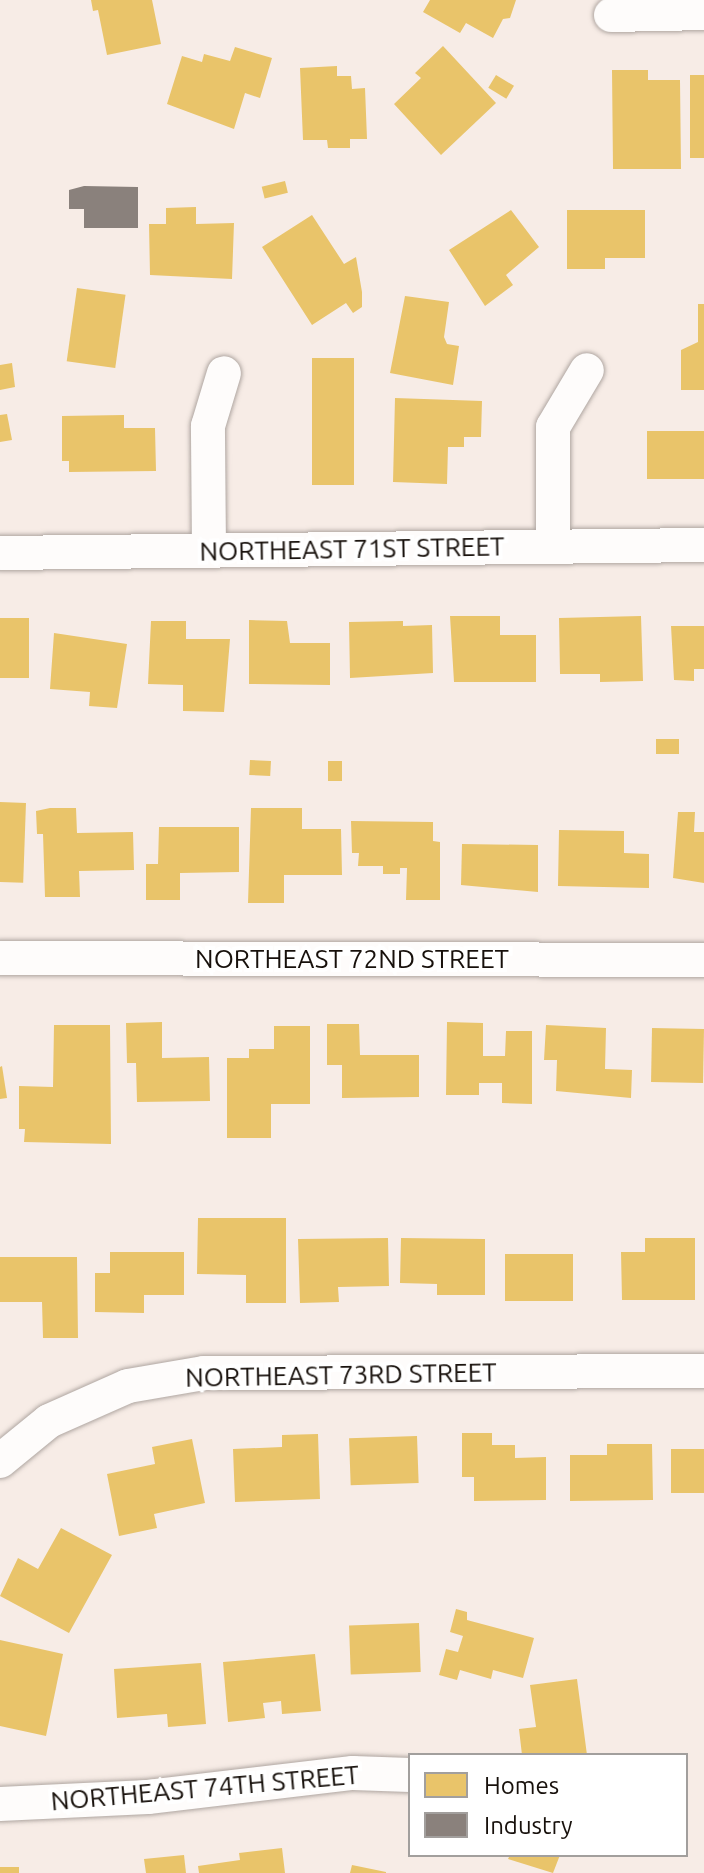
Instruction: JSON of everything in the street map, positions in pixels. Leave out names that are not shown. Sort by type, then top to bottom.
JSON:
[{"type":"street","points":[[611,15],[704,13]]},
{"type":"street","points":[[553,547],[553,427],[587,370]]},
{"type":"street","points":[[209,550],[208,426],[224,373]]},
{"type":"street","name":"NORTHEAST 71ST STREET","points":[[0,553],[704,545]]},
{"type":"street","name":"NORTHEAST 72ND STREET","points":[[0,958],[704,960]]},
{"type":"street","name":"NORTHEAST 73RD STREET","points":[[0,1461],[49,1421],[115,1392],[204,1373],[704,1371]]},
{"type":"street","name":"NORTHEAST 74TH STREET","points":[[0,1804],[148,1797],[353,1773],[408,1775]]},
{"type":"building: Homes","points":[[91,0],[152,0],[161,44],[107,55],[98,10],[93,11]]},
{"type":"building: Homes","points":[[430,0],[516,0],[510,18],[503,19],[493,38],[466,23],[460,33],[423,12]]},
{"type":"building: Homes","points":[[443,46],[496,103],[441,155],[394,104],[421,78],[415,73]]},
{"type":"building: Homes","points":[[235,47],[272,58],[260,98],[245,93],[234,129],[167,104],[182,56],[202,62],[204,54],[230,61]]},
{"type":"building: Homes","points":[[337,66],[337,76],[351,76],[352,89],[365,88],[367,139],[350,139],[350,148],[328,148],[327,140],[303,140],[300,68]]},
{"type":"building: Homes","points":[[612,70],[648,70],[648,80],[680,80],[681,169],[613,169]]},
{"type":"building: Homes","points":[[496,75],[514,86],[506,99],[488,88]]},
{"type":"building: Homes","points":[[690,75],[704,75],[704,158],[690,158]]},
{"type":"building: Homes","points":[[285,181],[288,193],[265,198],[262,187]]},
{"type":"building: Homes","points":[[196,207],[196,224],[234,223],[232,279],[150,275],[149,224],[166,224],[166,208]]},
{"type":"building: Homes","points":[[511,210],[539,247],[506,275],[513,285],[485,306],[449,250]]},
{"type":"building: Homes","points":[[567,210],[645,210],[645,258],[605,258],[605,269],[567,269]]},
{"type":"building: Homes","points":[[312,215],[344,264],[356,257],[362,307],[353,313],[346,303],[312,325],[262,247]]},
{"type":"building: Homes","points":[[77,288],[126,295],[115,368],[67,361]]},
{"type":"building: Homes","points":[[405,296],[449,302],[444,337],[447,344],[459,346],[453,385],[390,373]]},
{"type":"building: Homes","points":[[698,304],[704,304],[704,390],[681,390],[681,350],[698,342]]},
{"type":"building: Homes","points":[[312,358],[354,358],[354,485],[312,485]]},
{"type":"building: Homes","points":[[12,363],[15,387],[0,390],[0,365]]},
{"type":"building: Homes","points":[[395,398],[482,401],[481,437],[464,437],[464,447],[448,447],[447,484],[393,482]]},
{"type":"building: Homes","points":[[7,414],[12,440],[0,442],[0,415]]},
{"type":"building: Homes","points":[[124,415],[124,428],[155,428],[156,471],[69,472],[69,461],[62,461],[62,416]]},
{"type":"building: Homes","points":[[647,431],[704,431],[704,479],[647,479]]},
{"type":"building: Homes","points":[[450,616],[500,616],[500,635],[536,635],[536,682],[454,682]]},
{"type":"building: Homes","points":[[641,616],[643,681],[600,682],[600,674],[560,674],[559,618]]},
{"type":"building: Homes","points":[[0,618],[29,618],[29,678],[0,678]]},
{"type":"building: Homes","points":[[249,620],[287,621],[290,643],[330,643],[330,685],[249,684]]},
{"type":"building: Homes","points":[[151,621],[186,621],[186,639],[230,639],[224,712],[183,711],[183,685],[148,684]]},
{"type":"building: Homes","points":[[403,621],[403,626],[432,625],[433,673],[350,678],[349,622]]},
{"type":"building: Homes","points":[[671,626],[704,626],[704,669],[694,669],[694,681],[674,680]]},
{"type":"building: Homes","points":[[54,633],[127,644],[117,708],[89,706],[90,692],[50,689]]},
{"type":"building: Homes","points":[[656,739],[679,739],[679,754],[656,754]]},
{"type":"building: Homes","points":[[250,760],[271,761],[270,776],[249,775]]},
{"type":"building: Homes","points":[[328,761],[342,761],[342,781],[328,781]]},
{"type":"building: Homes","points":[[0,802],[26,803],[23,883],[0,882]]},
{"type":"building: Homes","points":[[76,808],[77,833],[133,832],[134,870],[79,871],[80,897],[45,897],[43,834],[37,834],[36,811]]},
{"type":"building: Homes","points":[[251,808],[302,808],[302,829],[341,829],[342,875],[284,875],[284,903],[248,903]]},
{"type":"building: Homes","points":[[678,812],[695,812],[694,832],[704,832],[704,883],[673,878]]},
{"type":"building: Homes","points":[[351,821],[433,822],[433,841],[440,842],[440,900],[406,900],[407,868],[400,868],[400,874],[383,874],[383,866],[358,866],[359,853],[352,853]]},
{"type":"building: Homes","points":[[159,827],[239,827],[239,872],[180,873],[180,900],[146,900],[146,864],[158,864]]},
{"type":"building: Homes","points":[[559,830],[624,831],[624,853],[649,854],[649,888],[558,886]]},
{"type":"building: Homes","points":[[462,844],[538,845],[538,892],[461,885]]},
{"type":"building: Homes","points":[[162,1022],[162,1058],[209,1057],[210,1101],[137,1102],[136,1063],[127,1063],[126,1023]]},
{"type":"building: Homes","points":[[447,1022],[483,1023],[483,1056],[505,1056],[506,1031],[532,1031],[532,1104],[502,1103],[502,1083],[479,1083],[479,1095],[446,1095]]},
{"type":"building: Homes","points":[[327,1024],[359,1024],[360,1055],[419,1055],[419,1097],[342,1098],[342,1065],[327,1065]]},
{"type":"building: Homes","points":[[54,1025],[110,1025],[111,1144],[24,1142],[25,1129],[19,1129],[19,1086],[53,1087]]},
{"type":"building: Homes","points":[[546,1025],[606,1028],[605,1069],[632,1070],[631,1098],[556,1091],[557,1060],[544,1060]]},
{"type":"building: Homes","points":[[274,1026],[310,1026],[310,1104],[271,1104],[271,1138],[227,1138],[227,1058],[249,1058],[249,1049],[274,1049]]},
{"type":"building: Homes","points":[[652,1028],[704,1029],[703,1083],[651,1082]]},
{"type":"building: Homes","points":[[0,1067],[7,1098],[0,1099]]},
{"type":"building: Homes","points":[[198,1218],[286,1218],[286,1303],[246,1303],[246,1275],[197,1274]]},
{"type":"building: Homes","points":[[388,1238],[389,1286],[338,1287],[339,1302],[300,1303],[298,1239]]},
{"type":"building: Homes","points":[[401,1238],[485,1239],[485,1295],[437,1295],[437,1284],[400,1283]]},
{"type":"building: Homes","points":[[645,1238],[695,1238],[695,1300],[622,1300],[621,1252],[645,1252]]},
{"type":"building: Homes","points":[[110,1252],[184,1252],[184,1295],[144,1295],[144,1313],[95,1312],[95,1273],[110,1273]]},
{"type":"building: Homes","points":[[505,1254],[573,1254],[573,1301],[505,1301]]},
{"type":"building: Homes","points":[[0,1257],[77,1257],[78,1338],[43,1338],[42,1302],[0,1302]]},
{"type":"building: Homes","points":[[462,1433],[492,1433],[492,1445],[515,1445],[515,1458],[546,1457],[546,1500],[474,1501],[474,1477],[462,1477]]},
{"type":"building: Homes","points":[[318,1434],[320,1499],[235,1502],[233,1449],[282,1447],[282,1435]]},
{"type":"building: Homes","points":[[417,1436],[419,1483],[351,1485],[349,1438]]},
{"type":"building: Homes","points":[[192,1439],[205,1503],[154,1514],[157,1528],[119,1536],[107,1474],[155,1464],[152,1447]]},
{"type":"building: Homes","points":[[607,1444],[652,1444],[653,1500],[570,1501],[570,1455],[607,1455]]},
{"type":"building: Homes","points":[[671,1449],[704,1449],[704,1493],[671,1493]]},
{"type":"building: Homes","points":[[61,1528],[112,1555],[69,1633],[0,1596],[18,1558],[38,1569]]},
{"type":"building: Homes","points":[[456,1609],[467,1612],[467,1620],[534,1638],[523,1678],[493,1670],[491,1679],[460,1670],[457,1680],[439,1675],[446,1649],[458,1652],[463,1636],[450,1632]]},
{"type":"building: Homes","points":[[419,1623],[421,1672],[351,1674],[349,1625]]},
{"type":"building: Homes","points":[[0,1640],[63,1654],[46,1736],[0,1726]]},
{"type":"building: Homes","points":[[315,1654],[321,1711],[282,1714],[281,1701],[263,1703],[265,1718],[228,1722],[223,1662]]},
{"type":"building: Homes","points":[[201,1663],[206,1724],[168,1727],[167,1714],[117,1718],[114,1669]]},
{"type":"building: Homes","points":[[577,1679],[587,1753],[522,1753],[519,1729],[536,1727],[530,1685]]},
{"type":"building: Homes","points":[[282,1848],[285,1873],[199,1873],[198,1866],[240,1860],[239,1853]]},
{"type":"building: Homes","points":[[184,1855],[186,1873],[146,1873],[144,1859]]},
{"type":"building: Homes","points":[[509,1857],[559,1857],[553,1873]]},
{"type":"building: Homes","points":[[352,1865],[386,1872],[386,1873],[350,1873]]},
{"type":"building: Homes","points":[[0,1867],[19,1867],[19,1873],[0,1873]]},
{"type":"building: Industry","points":[[84,186],[138,187],[138,228],[84,228],[84,209],[69,209],[69,190]]}]
